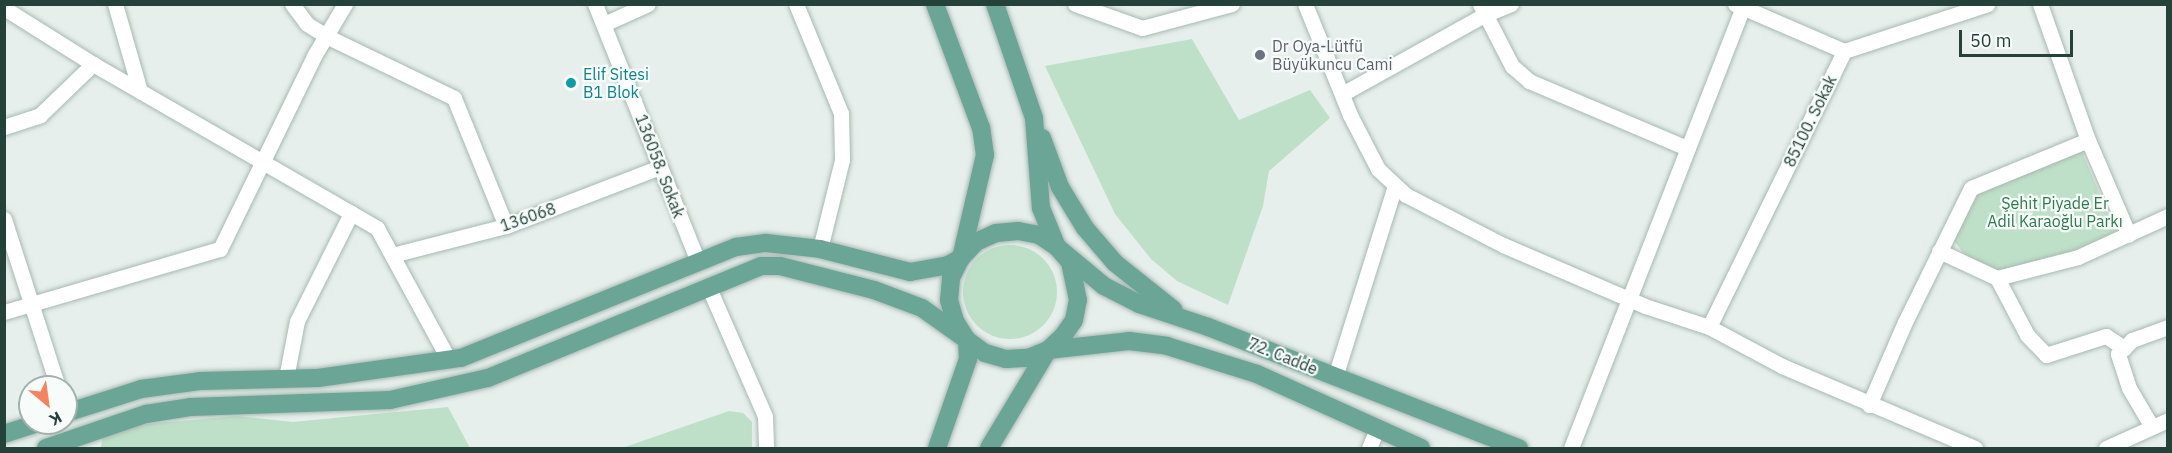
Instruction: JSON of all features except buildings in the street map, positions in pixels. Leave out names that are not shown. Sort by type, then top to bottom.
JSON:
[{"type":"main road","points":[[935,4],[981,128],[985,155],[961,258],[951,278],[949,300],[954,321],[967,340],[968,359],[937,448]]},
{"type":"main road","points":[[995,4],[1060,187],[1085,228],[1115,263],[1188,320]]},
{"type":"main road","points":[[1034,118],[1041,208],[1057,247]]},
{"type":"main road","points":[[78,409],[141,389],[201,381],[286,378],[449,360],[736,247],[765,243],[820,249],[910,272],[948,265],[961,258],[976,242],[996,233],[1018,231],[1039,235],[1057,247],[1070,262],[1078,300],[1074,320],[1048,350],[989,448]]},
{"type":"main road","name":"72. Cadde","points":[[1057,247],[1119,295],[1519,448]]},
{"type":"main road","points":[[46,448],[136,417],[191,407],[390,400],[488,378],[761,266],[780,266],[852,283],[922,308],[985,353],[1006,359],[1028,358],[1048,350],[1129,341],[1167,346],[1257,374],[1421,448]]},
{"type":"street","points":[[115,4],[140,91]]},
{"type":"street","points":[[292,4],[307,24],[326,36],[454,98],[506,225]]},
{"type":"street","points":[[4,312],[220,249],[265,164],[326,36],[345,4]]},
{"type":"street","name":"136058. Sokak","points":[[595,4],[698,261]]},
{"type":"street","points":[[604,24],[648,4]]},
{"type":"street","points":[[796,4],[840,113],[842,160],[820,249]]},
{"type":"street","points":[[1074,4],[1142,28],[1232,4]]},
{"type":"street","points":[[1305,4],[1342,94],[1378,169],[1406,195],[1503,245],[1626,298],[1709,327],[1782,366],[1869,405],[1975,448]]},
{"type":"street","points":[[1342,94],[1482,10],[1511,4]]},
{"type":"street","points":[[1571,448],[1626,298],[1687,148],[1740,6],[1844,51],[1988,4]]},
{"type":"street","points":[[2040,4],[2088,140],[2129,235]]},
{"type":"street","points":[[4,8],[93,64],[377,228],[449,360]]},
{"type":"street","points":[[1482,10],[1512,66],[1529,81],[1687,148]]},
{"type":"street","name":"85100. Sokak","points":[[1709,327],[1844,51]]},
{"type":"street","points":[[4,127],[40,115],[93,64]]},
{"type":"street","points":[[1869,405],[1939,251],[1971,188],[2088,140]]},
{"type":"street","name":"136068","points":[[392,255],[506,225],[660,168]]},
{"type":"street","points":[[1335,377],[1395,185]]},
{"type":"street","points":[[286,378],[297,321],[351,213]]},
{"type":"street","points":[[1997,278],[2078,257],[2168,216]]},
{"type":"street","points":[[4,219],[33,302],[54,375]]},
{"type":"street","points":[[1939,251],[1997,278],[2027,335],[2046,355],[2106,336],[2124,348]]},
{"type":"street","points":[[709,288],[765,416],[766,448]]},
{"type":"street","points":[[2152,427],[2129,388],[2118,354],[2132,340],[2168,327]]},
{"type":"street","points":[[2106,448],[2168,420]]},
{"type":"street","points":[[1369,448],[1377,429]]},
{"type":"green space","points":[[1192,39],[1239,120],[1310,90],[1330,118],[1269,171],[1263,206],[1228,305],[1177,281],[1151,259],[1115,214],[1045,66]]},
{"type":"green space","name":"Şehit Piyade Er Adil Karaoğlu Parkı","points":[[2076,152],[2082,152],[2116,233],[2018,276],[1973,265],[1954,241],[1974,196]]},
{"type":"green space","points":[[1010,245],[1028,249],[1043,259],[1053,274],[1057,292],[1053,310],[1043,325],[1028,335],[1010,339],[992,335],[977,325],[967,310],[963,292],[967,274],[977,259],[992,249]]},
{"type":"green space","points":[[448,407],[470,448],[101,447],[103,436],[146,424],[237,416],[293,422]]},
{"type":"green space","points":[[729,411],[743,413],[752,422],[752,448],[622,448]]},
{"type":"place","name":"Dr Oya-Lütfü Büyükuncu Cami","points":[[1260,55]]},
{"type":"place","name":"Elif Sitesi B1 Blok","points":[[571,83]]}]
